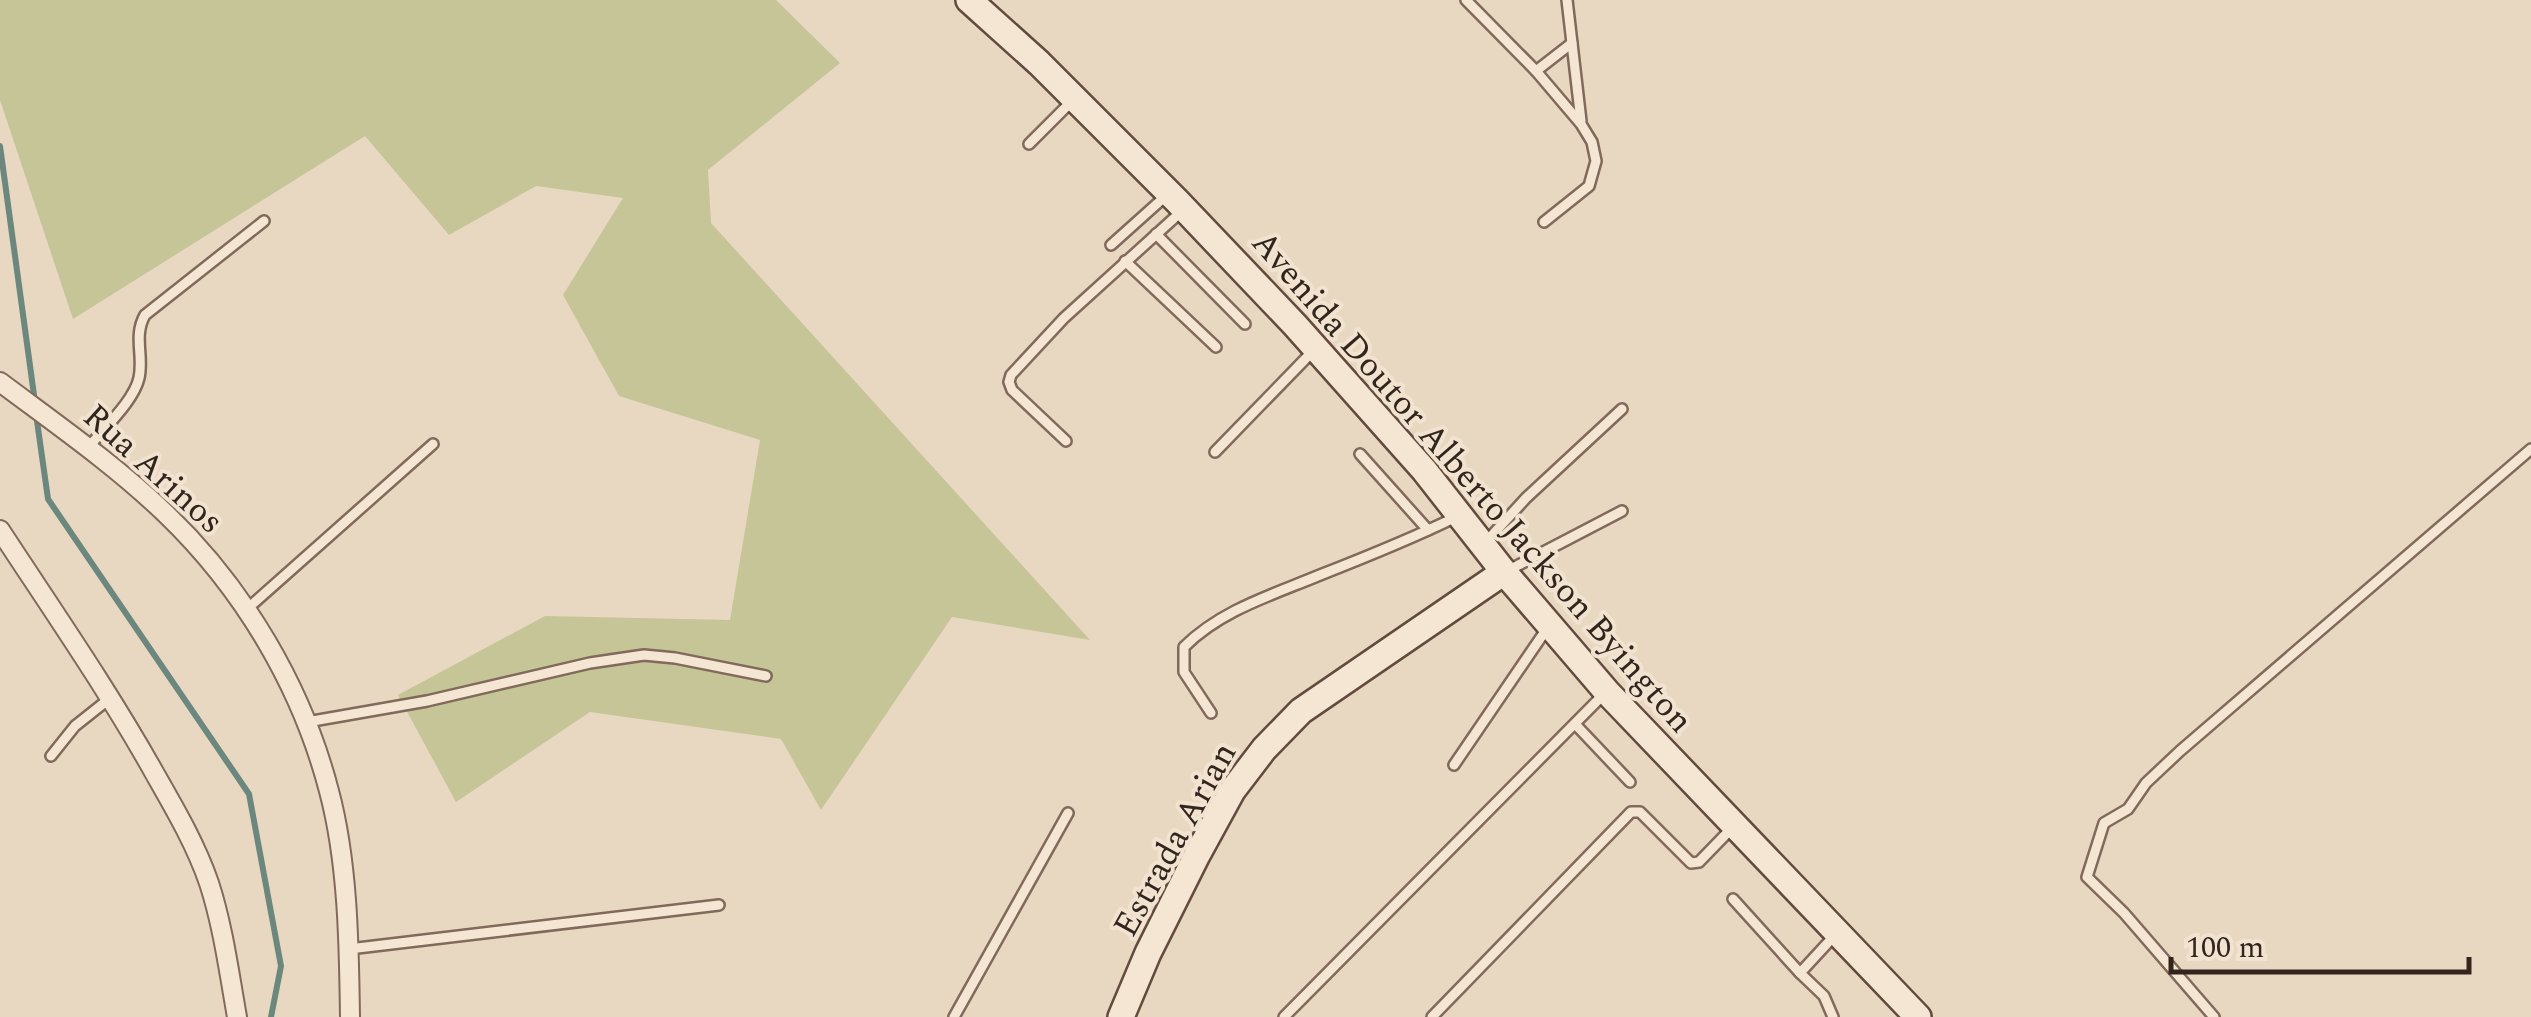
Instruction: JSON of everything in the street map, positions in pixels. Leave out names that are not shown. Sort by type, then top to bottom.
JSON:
[{"type":"main road","name":"Avenida Doutor Alberto Jackson Byington","points":[[969,0],[1039,63],[1316,348],[1424,470],[1504,572],[1607,692],[1916,1016]]},
{"type":"main road","name":"Estrada Arian","points":[[1121,1017],[1197,854],[1232,791],[1264,749],[1301,711],[1504,572]]},
{"type":"street","name":"Rua Arinos","points":[[0,382],[167,514],[247,609],[278,662],[307,722],[330,792],[349,949],[350,1017]]},
{"type":"street","points":[[0,530],[110,698],[186,828],[208,883],[238,1017]]},
{"type":"lane","points":[[1466,0],[1536,71],[1592,142],[1596,161],[1589,186],[1544,222]]},
{"type":"lane","points":[[1567,0],[1581,124]]},
{"type":"lane","points":[[1536,71],[1572,43]]},
{"type":"lane","points":[[1029,144],[1074,99]]},
{"type":"lane","points":[[1066,441],[1012,390],[1009,378],[1064,318],[1156,234],[1176,201]]},
{"type":"lane","points":[[1112,245],[1176,201]]},
{"type":"lane","points":[[88,448],[134,392],[140,370],[139,328],[146,315],[264,221]]},
{"type":"lane","points":[[1156,234],[1245,324]]},
{"type":"lane","points":[[1125,262],[1216,347]]},
{"type":"lane","points":[[1215,452],[1316,348]]},
{"type":"lane","points":[[1483,545],[1526,498],[1622,409]]},
{"type":"lane","points":[[247,609],[433,444]]},
{"type":"lane","points":[[2214,1017],[2088,877],[2104,823],[2128,808],[2146,783],[2180,752],[2531,449]]},
{"type":"lane","points":[[1360,454],[1428,530]]},
{"type":"lane","points":[[1504,572],[1622,511]]},
{"type":"lane","points":[[1211,713],[1184,672],[1184,647],[1202,629],[1245,605],[1460,515]]},
{"type":"lane","points":[[1454,765],[1550,625]]},
{"type":"lane","points":[[307,722],[644,655],[766,676]]},
{"type":"lane","points":[[1284,1017],[1607,692]]},
{"type":"lane","points":[[51,756],[74,726],[110,698]]},
{"type":"lane","points":[[1575,724],[1630,782]]},
{"type":"lane","points":[[954,1017],[1068,812]]},
{"type":"lane","points":[[1432,1017],[1631,812],[1640,812],[1691,863],[1699,862],[1734,826]]},
{"type":"lane","points":[[1733,898],[1824,996],[1833,1017]]},
{"type":"lane","points":[[349,949],[719,905]]},
{"type":"lane","points":[[1800,973],[1836,933]]},
{"type":"green space","points":[[0,0],[776,0],[840,63],[708,170],[711,223],[1090,640],[952,617],[821,810],[781,739],[590,712],[456,802],[398,695],[545,616],[730,620],[760,440],[619,396],[563,295],[623,198],[536,186],[449,235],[365,136],[73,319],[0,100]]},
{"type":"waterway","points":[[0,146],[34,395]]},
{"type":"waterway","points":[[37,421],[48,499],[249,794],[281,966],[271,1017]]}]
